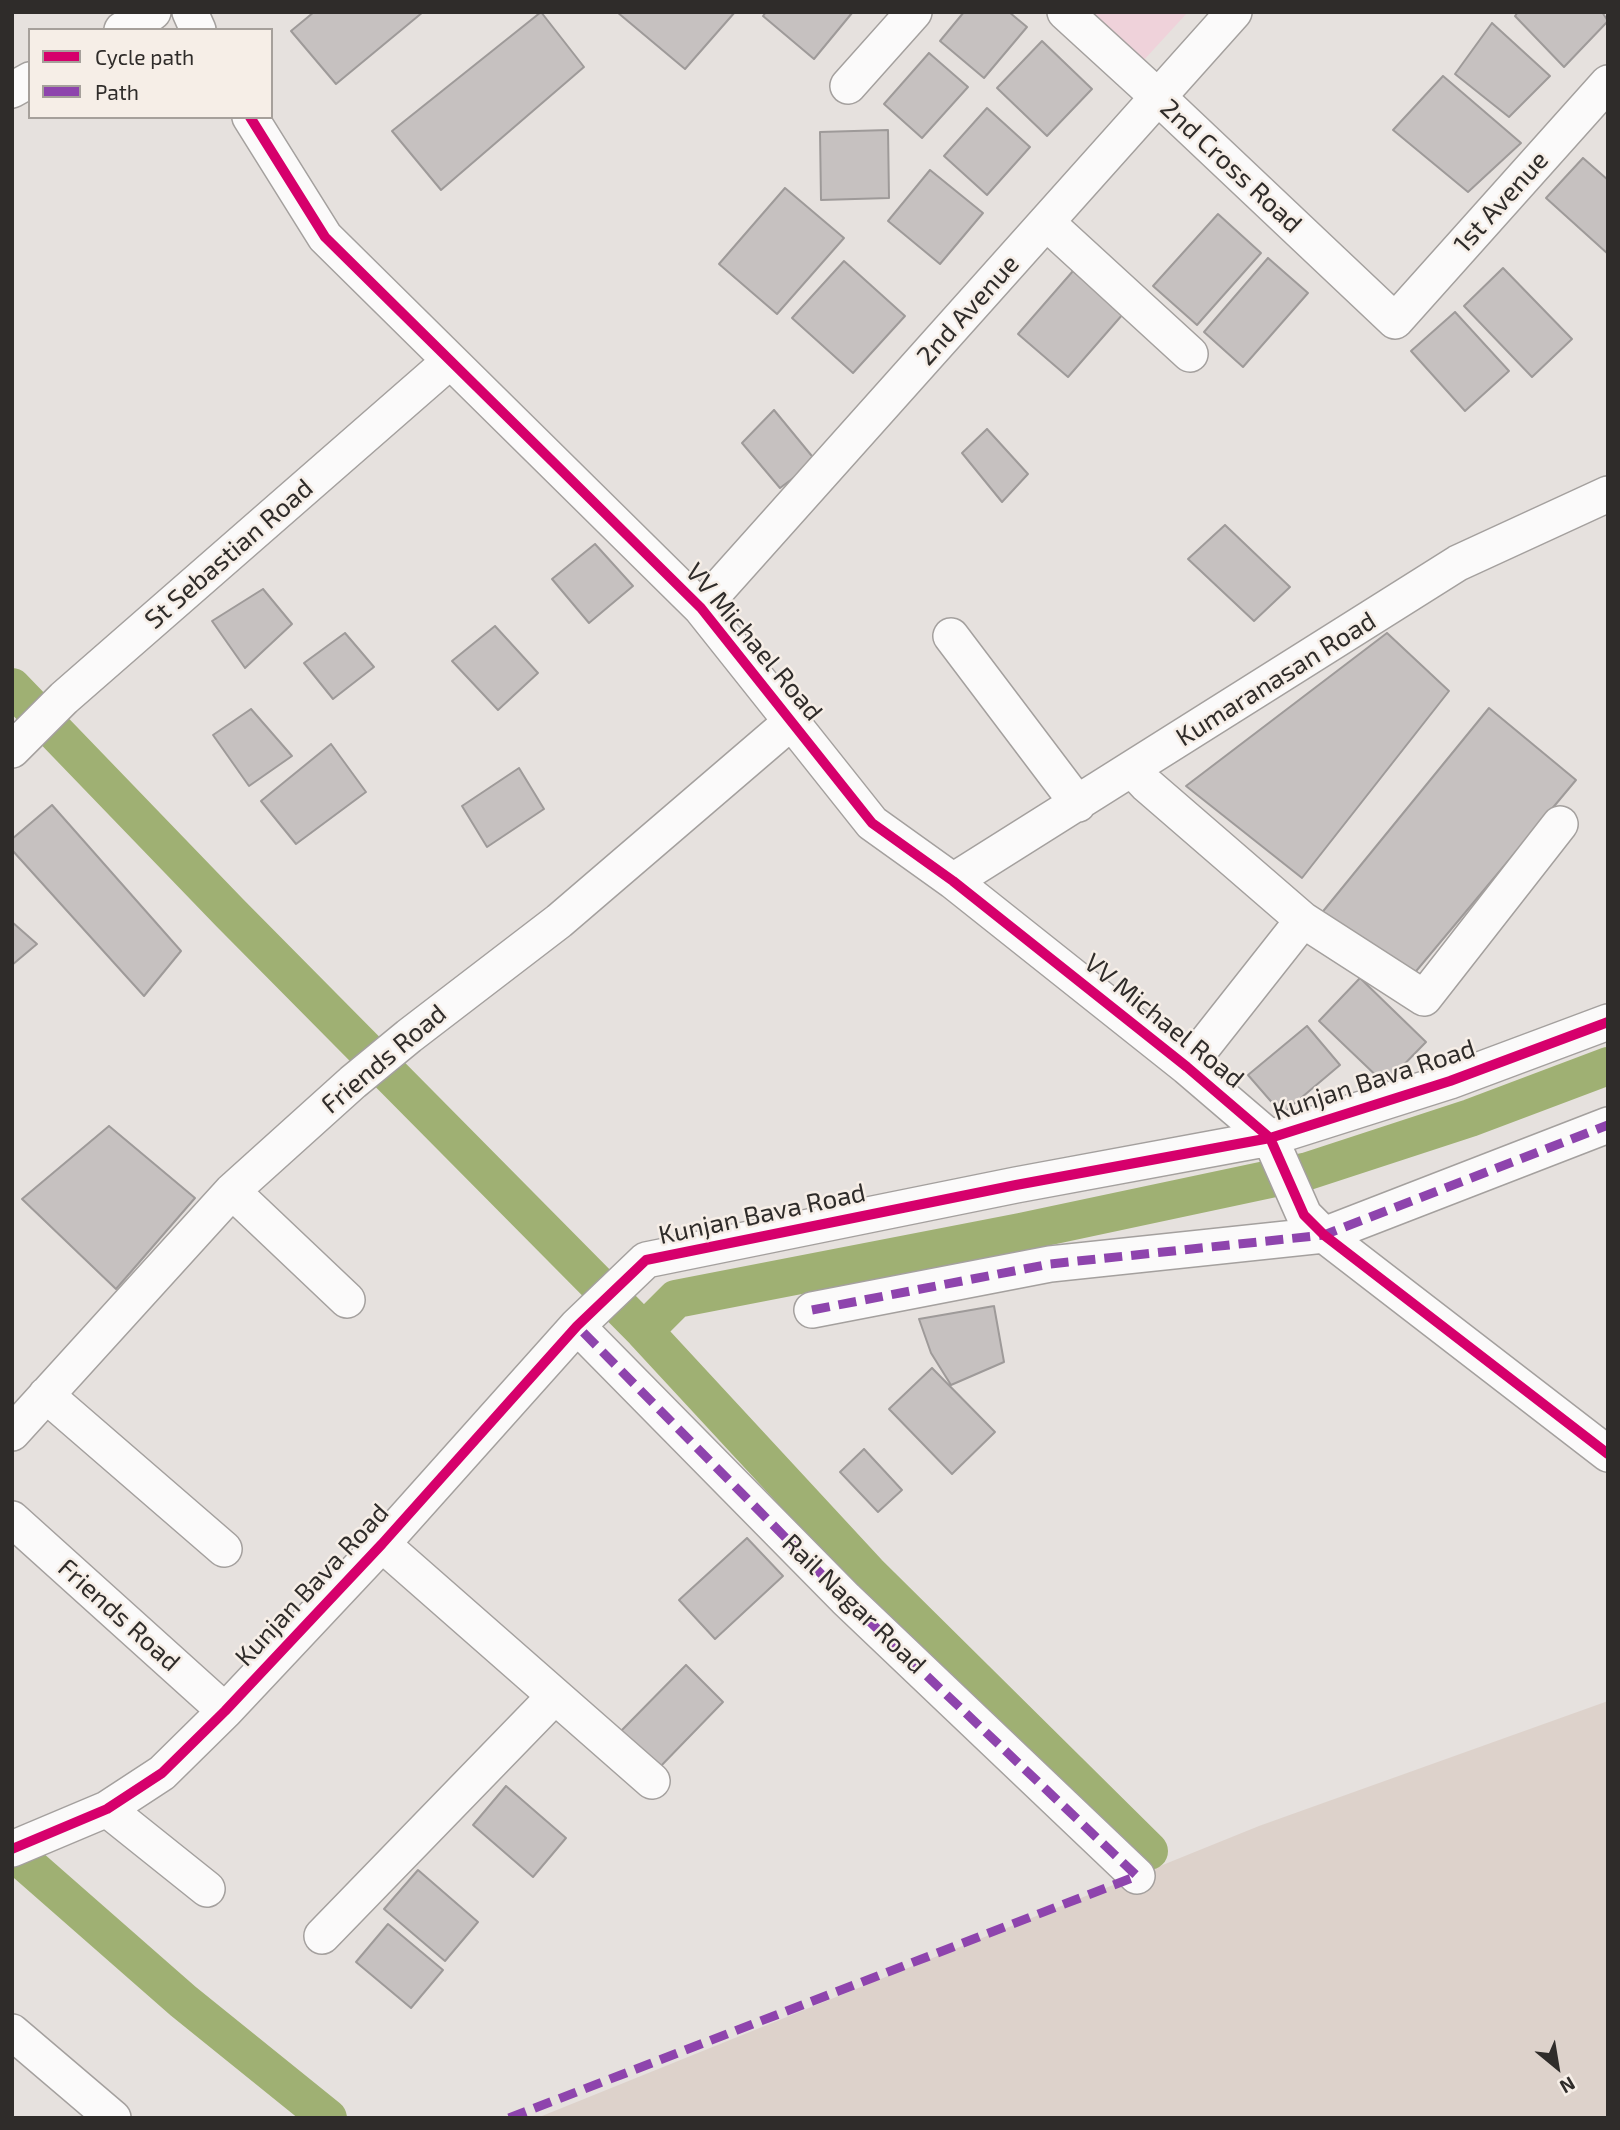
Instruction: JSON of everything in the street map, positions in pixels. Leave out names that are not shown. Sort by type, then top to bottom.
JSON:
[{"type":"street","points":[[125,28],[153,12]]},
{"type":"street","points":[[190,12],[197,28]]},
{"type":"street","points":[[848,86],[914,12]]},
{"type":"street","name":"2nd Cross Road","points":[[1065,12],[1395,321]]},
{"type":"street","name":"2nd Avenue","points":[[701,608],[1234,12]]},
{"type":"street","points":[[12,90],[28,81]]},
{"type":"street","name":"1st Avenue","points":[[1395,321],[1608,83]]},
{"type":"street","name":"VV Michael Road","points":[[251,119],[325,237],[701,608],[872,823],[953,881],[1187,1067],[1272,1141]]},
{"type":"street","points":[[1046,222],[1190,355]]},
{"type":"street","name":"St Sebastian Road","points":[[24,739],[59,702],[450,361]]},
{"type":"street","name":"Kumaranasan Road","points":[[953,881],[1458,564],[1608,494]]},
{"type":"street","points":[[951,636],[1078,804]]},
{"type":"street","name":"Friends Road","points":[[12,1433],[232,1191],[353,1082],[559,921],[791,722]]},
{"type":"street","points":[[1132,769],[1303,920],[1424,998],[1560,824]]},
{"type":"street","points":[[1187,1067],[1303,920]]},
{"type":"street","name":"Kunjan Bava Road","points":[[12,1849],[107,1809],[162,1773],[225,1711],[382,1544],[577,1326],[646,1260],[1016,1185],[1272,1141],[1450,1081],[1608,1023]]},
{"type":"street","points":[[813,1310],[1050,1264],[1314,1225],[1608,1125]]},
{"type":"street","points":[[1272,1141],[1314,1225],[1608,1454]]},
{"type":"street","points":[[232,1191],[347,1300]]},
{"type":"street","name":"Rail Nagar Road","points":[[577,1326],[846,1599],[1137,1876]]},
{"type":"street","points":[[46,1395],[224,1549]]},
{"type":"street","name":"Friends Road","points":[[12,1519],[225,1711]]},
{"type":"street","points":[[382,1544],[652,1781]]},
{"type":"street","points":[[323,1936],[555,1696]]},
{"type":"street","points":[[107,1809],[207,1889]]},
{"type":"street","points":[[12,2032],[113,2118]]},
{"type":"shaded area","points":[[1091,12],[1188,12],[1143,61]]},
{"type":"shaded area","points":[[1608,1701],[1608,2118],[537,2118],[1259,1826]]},
{"type":"building","points":[[314,12],[423,12],[336,84],[291,31]]},
{"type":"building","points":[[541,12],[584,67],[441,190],[392,131]]},
{"type":"building","points":[[617,12],[735,12],[685,69]]},
{"type":"building","points":[[766,12],[852,13],[814,59],[763,16]]},
{"type":"building","points":[[964,12],[1009,12],[1027,27],[984,78],[940,41]]},
{"type":"building","points":[[1518,12],[1602,12],[1608,21],[1564,67],[1515,16]]},
{"type":"building","points":[[1492,23],[1550,76],[1509,117],[1455,74]]},
{"type":"building","points":[[1042,41],[1092,89],[1047,136],[997,88]]},
{"type":"building","points":[[929,53],[968,87],[922,138],[884,104]]},
{"type":"building","points":[[1443,76],[1521,143],[1468,192],[1393,130]]},
{"type":"building","points":[[987,108],[1030,147],[987,195],[944,156]]},
{"type":"building","points":[[888,130],[889,198],[821,200],[820,132]]},
{"type":"building","points":[[1583,158],[1608,180],[1608,254],[1546,198]]},
{"type":"building","points":[[930,170],[983,213],[940,264],[888,221]]},
{"type":"building","points":[[785,188],[844,238],[777,314],[719,264]]},
{"type":"building","points":[[1218,214],[1261,253],[1197,325],[1153,286]]},
{"type":"building","points":[[1268,258],[1308,293],[1243,367],[1204,332]]},
{"type":"building","points":[[844,261],[905,316],[853,373],[792,318]]},
{"type":"building","points":[[1503,268],[1572,339],[1532,377],[1464,306]]},
{"type":"building","points":[[1073,271],[1123,314],[1068,377],[1018,334]]},
{"type":"building","points":[[1455,312],[1509,371],[1465,411],[1411,351]]},
{"type":"building","points":[[774,410],[816,461],[780,488],[742,443]]},
{"type":"building","points":[[987,429],[1028,474],[1002,502],[962,453]]},
{"type":"building","points":[[1225,525],[1290,587],[1254,621],[1188,559]]},
{"type":"building","points":[[595,544],[633,586],[589,623],[552,579]]},
{"type":"building","points":[[263,589],[292,624],[245,668],[212,621]]},
{"type":"building","points":[[495,626],[538,673],[498,710],[452,661]]},
{"type":"building","points":[[345,633],[374,667],[333,699],[304,663]]},
{"type":"building","points":[[1387,633],[1449,691],[1302,878],[1186,786]]},
{"type":"building","points":[[1489,708],[1576,780],[1407,982],[1320,915]]},
{"type":"building","points":[[251,709],[292,756],[249,786],[213,735]]},
{"type":"building","points":[[331,744],[366,792],[296,844],[261,801]]},
{"type":"building","points":[[519,768],[544,809],[487,847],[462,806]]},
{"type":"building","points":[[52,805],[181,951],[144,996],[12,850],[12,839]]},
{"type":"building","points":[[12,922],[37,944],[12,965]]},
{"type":"building","points":[[1360,978],[1426,1042],[1385,1084],[1319,1021]]},
{"type":"building","points":[[1307,1026],[1340,1065],[1282,1114],[1248,1075]]},
{"type":"building","points":[[109,1126],[195,1198],[116,1289],[22,1199]]},
{"type":"building","points":[[994,1306],[1004,1362],[951,1385],[931,1353],[919,1319]]},
{"type":"building","points":[[932,1368],[995,1432],[952,1474],[889,1409]]},
{"type":"building","points":[[864,1449],[902,1490],[878,1512],[840,1472]]},
{"type":"building","points":[[747,1538],[783,1576],[715,1639],[679,1600]]},
{"type":"building","points":[[686,1665],[723,1702],[657,1770],[619,1733]]},
{"type":"building","points":[[506,1786],[566,1838],[533,1877],[473,1825]]},
{"type":"building","points":[[418,1870],[478,1922],[445,1961],[384,1909]]},
{"type":"building","points":[[388,1924],[443,1970],[411,2008],[356,1962]]},
{"type":"waterway","points":[[12,687],[230,913],[644,1331],[868,1573],[1149,1851]]},
{"type":"waterway","points":[[644,1331],[676,1299],[1021,1232],[1308,1171],[1470,1118],[1608,1066]]},
{"type":"waterway","points":[[12,1851],[183,2001],[328,2118]]},
{"type":"marked path","points":[[812,1310],[1050,1264],[1324,1235],[1608,1125]]},
{"type":"marked path","points":[[509,2118],[1137,1876],[846,1599],[577,1326]]},
{"type":"cycle path","points":[[251,119],[325,237],[701,608],[872,823],[953,881],[1187,1067],[1270,1138],[1304,1215],[1324,1235],[1608,1454]]},
{"type":"cycle path","points":[[12,1849],[107,1809],[162,1773],[225,1711],[382,1544],[577,1326],[646,1260],[1016,1185],[1270,1138],[1450,1081],[1608,1022]]}]
